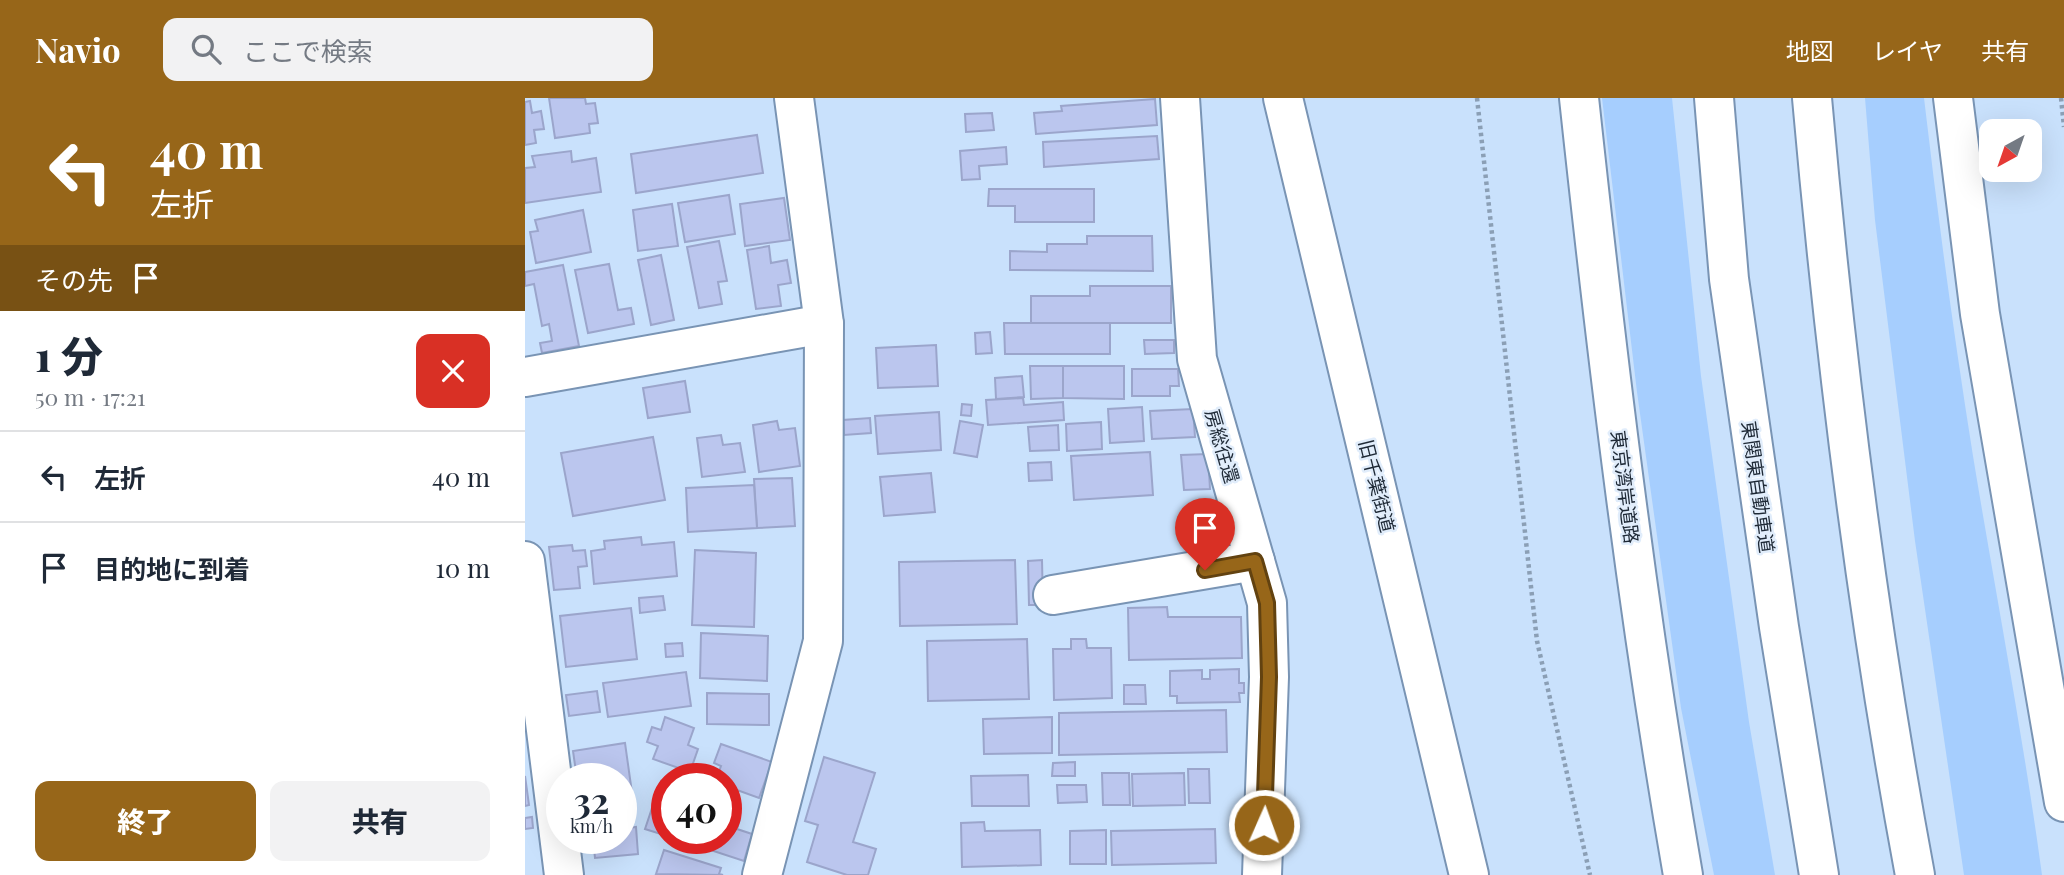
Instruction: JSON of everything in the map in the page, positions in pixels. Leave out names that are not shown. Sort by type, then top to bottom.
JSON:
[{"type":"main road","points":[[762,875],[823,641],[824,324],[794,98]]},
{"type":"main road","name":"房総往還","points":[[1180,98],[1197,359],[1267,603],[1262,875]]},
{"type":"main road","name":"旧千葉街道","points":[[1283,98],[1469,875]]},
{"type":"main road","name":"東京湾岸道路","points":[[1579,98],[1601,303],[1654,710],[1683,875]]},
{"type":"main road","name":"東関東自動車道","points":[[1714,98],[1729,279],[1779,627],[1819,875]]},
{"type":"main road","points":[[1812,98],[1851,468],[1895,766],[1915,875]]},
{"type":"main road","points":[[1953,98],[1980,314],[2064,802]]},
{"type":"main road","points":[[525,377],[824,324]]},
{"type":"main road","points":[[525,561],[535,724],[565,875]]},
{"type":"main road","points":[[1053,595],[1255,561]]},
{"type":"path","points":[[1477,98],[1537,640],[1590,875]]},
{"type":"path","points":[[2061,98],[2064,127]]},
{"type":"shaded area","points":[[1602,98],[1672,98],[1701,376],[1749,722],[1775,875],[1714,875],[1681,708],[1637,392]]},
{"type":"shaded area","points":[[1865,98],[1924,98],[1966,411],[2042,875],[1964,875],[1915,541],[1875,220]]},
{"type":"building","points":[[549,98],[585,98],[586,104],[595,103],[598,123],[589,124],[590,133],[555,138]]},
{"type":"building","points":[[1155,99],[1157,125],[1036,134],[1034,113],[1062,111],[1061,106]]},
{"type":"building","points":[[530,101],[532,113],[541,111],[544,129],[534,130],[536,143],[525,145],[525,102]]},
{"type":"building","points":[[992,113],[994,130],[966,132],[965,114]]},
{"type":"building","points":[[757,135],[763,173],[636,193],[631,154]]},
{"type":"building","points":[[1157,136],[1159,159],[1044,167],[1043,142]]},
{"type":"building","points":[[1006,147],[1007,164],[979,166],[980,179],[962,180],[960,151]]},
{"type":"building","points":[[571,151],[572,162],[596,158],[601,192],[525,203],[525,168],[535,167],[532,156]]},
{"type":"building","points":[[989,189],[1094,189],[1094,222],[1015,222],[1015,206],[988,206]]},
{"type":"building","points":[[729,195],[735,234],[685,242],[678,203]]},
{"type":"building","points":[[784,198],[790,240],[745,246],[740,204]]},
{"type":"building","points":[[672,204],[678,246],[638,251],[633,210]]},
{"type":"building","points":[[583,210],[591,252],[536,263],[530,232],[538,231],[535,220]]},
{"type":"building","points":[[1087,236],[1152,236],[1153,271],[1010,270],[1010,251],[1047,252],[1047,244],[1087,244]]},
{"type":"building","points":[[719,241],[727,281],[718,282],[722,304],[699,308],[687,247]]},
{"type":"building","points":[[769,246],[771,263],[787,260],[791,283],[778,285],[781,306],[756,309],[747,250]]},
{"type":"building","points":[[661,255],[674,320],[651,325],[638,260]]},
{"type":"building","points":[[609,264],[618,310],[631,308],[634,324],[588,333],[575,270]]},
{"type":"building","points":[[563,265],[579,346],[542,353],[540,343],[552,341],[549,324],[542,326],[534,284],[525,286],[525,272]]},
{"type":"building","points":[[1090,286],[1171,286],[1171,323],[1031,323],[1031,296],[1090,296]]},
{"type":"building","points":[[1004,323],[1110,323],[1110,354],[1005,354]]},
{"type":"building","points":[[990,332],[992,353],[976,354],[975,333]]},
{"type":"building","points":[[1144,340],[1174,340],[1174,353],[1145,354]]},
{"type":"building","points":[[936,345],[938,386],[878,388],[876,348]]},
{"type":"building","points":[[1030,366],[1063,366],[1063,398],[1031,399]]},
{"type":"building","points":[[1063,366],[1124,366],[1124,399],[1063,398]]},
{"type":"building","points":[[1132,369],[1178,369],[1179,386],[1170,386],[1170,396],[1132,396]]},
{"type":"building","points":[[1022,376],[1024,397],[996,399],[995,378]]},
{"type":"building","points":[[685,381],[690,412],[648,418],[643,388]]},
{"type":"building","points":[[1023,398],[1024,405],[1063,402],[1064,420],[988,425],[986,400]]},
{"type":"building","points":[[962,404],[972,405],[971,416],[961,415]]},
{"type":"building","points":[[1142,407],[1144,441],[1110,443],[1108,409]]},
{"type":"building","points":[[1193,409],[1195,437],[1152,439],[1150,411]]},
{"type":"building","points":[[939,412],[941,450],[878,454],[875,416]]},
{"type":"building","points":[[870,418],[871,433],[844,435],[843,420]]},
{"type":"building","points":[[777,421],[779,430],[795,428],[800,466],[759,472],[753,425]]},
{"type":"building","points":[[960,421],[983,425],[977,457],[954,453]]},
{"type":"building","points":[[1101,422],[1102,449],[1067,451],[1066,424]]},
{"type":"building","points":[[1058,425],[1059,450],[1030,451],[1028,427]]},
{"type":"building","points":[[721,435],[723,445],[740,443],[745,472],[702,477],[697,438]]},
{"type":"building","points":[[653,437],[665,500],[573,516],[561,453]]},
{"type":"building","points":[[1150,452],[1153,495],[1074,500],[1071,456]]},
{"type":"building","points":[[1208,454],[1210,489],[1184,490],[1181,455]]},
{"type":"building","points":[[1051,462],[1052,480],[1029,481],[1028,463]]},
{"type":"building","points":[[931,473],[935,512],[884,516],[880,477]]},
{"type":"building","points":[[792,478],[795,526],[757,528],[754,479]]},
{"type":"building","points":[[754,485],[757,528],[688,532],[686,488]]},
{"type":"building","points":[[641,537],[642,545],[674,542],[677,576],[594,584],[591,551],[605,549],[604,541]]},
{"type":"building","points":[[572,545],[573,551],[585,550],[587,566],[578,567],[580,588],[554,590],[549,547]]},
{"type":"building","points":[[695,550],[756,553],[754,627],[692,625]]},
{"type":"building","points":[[1015,560],[1017,624],[900,626],[899,562]]},
{"type":"building","points":[[1042,560],[1043,605],[1029,605],[1028,561]]},
{"type":"building","points":[[663,596],[665,610],[640,613],[639,598]]},
{"type":"building","points":[[1167,607],[1168,617],[1241,617],[1242,658],[1129,660],[1128,608]]},
{"type":"building","points":[[631,608],[637,659],[566,667],[560,616]]},
{"type":"building","points":[[701,633],[768,636],[767,681],[700,678]]},
{"type":"building","points":[[1027,639],[1029,699],[928,701],[927,641]]},
{"type":"building","points":[[1071,639],[1086,639],[1087,648],[1111,648],[1112,698],[1054,700],[1053,649],[1071,649]]},
{"type":"building","points":[[682,643],[683,656],[666,657],[665,644]]},
{"type":"building","points":[[1239,669],[1239,683],[1244,683],[1244,693],[1239,693],[1240,702],[1177,703],[1177,696],[1170,696],[1170,671],[1202,670],[1202,679],[1210,679],[1210,670]]},
{"type":"building","points":[[686,672],[691,706],[608,717],[603,683]]},
{"type":"building","points":[[1124,685],[1145,685],[1146,704],[1124,704]]},
{"type":"building","points":[[597,691],[600,712],[569,716],[566,695]]},
{"type":"building","points":[[707,693],[769,694],[769,725],[707,724]]},
{"type":"building","points":[[1226,710],[1227,752],[1059,755],[1059,713]]},
{"type":"building","points":[[665,717],[694,728],[688,745],[698,749],[693,763],[664,763],[653,759],[658,746],[647,742],[652,727],[661,730]]},
{"type":"building","points":[[1052,717],[1052,753],[984,754],[983,719]]},
{"type":"building","points":[[625,743],[628,763],[575,763],[573,751]]},
{"type":"building","points":[[721,744],[772,762],[759,798],[742,792],[742,763],[714,763]]},
{"type":"building","points":[[824,757],[875,773],[853,842],[876,849],[868,875],[847,875],[807,862],[818,825],[805,821]]},
{"type":"building","points":[[1075,762],[1075,776],[1052,776],[1053,763]]},
{"type":"building","points":[[1188,769],[1209,769],[1210,803],[1189,803]]},
{"type":"building","points":[[1102,773],[1129,773],[1130,805],[1103,805]]},
{"type":"building","points":[[1184,773],[1185,805],[1133,806],[1132,774]]},
{"type":"building","points":[[1028,775],[1029,806],[972,806],[971,776]]},
{"type":"building","points":[[525,776],[529,805],[525,806]]},
{"type":"building","points":[[1057,785],[1086,785],[1087,802],[1058,803]]},
{"type":"building","points":[[651,811],[651,831],[645,829]]},
{"type":"building","points":[[532,817],[533,828],[525,829],[525,818]]},
{"type":"building","points":[[984,822],[985,831],[1040,830],[1041,865],[962,867],[961,823]]},
{"type":"building","points":[[1215,829],[1216,863],[1112,865],[1111,831]]},
{"type":"building","points":[[1106,830],[1106,864],[1070,864],[1070,831]]},
{"type":"building","points":[[742,831],[752,834],[744,861],[723,854],[742,854]]},
{"type":"building","points":[[637,840],[638,854],[595,858],[595,854],[637,854]]},
{"type":"building","points":[[663,854],[677,854],[721,868],[719,874],[723,875],[656,874]]},
{"type":"route","points":[[1205,570],[1255,561],[1267,603],[1269,677],[1264,825]]}]
